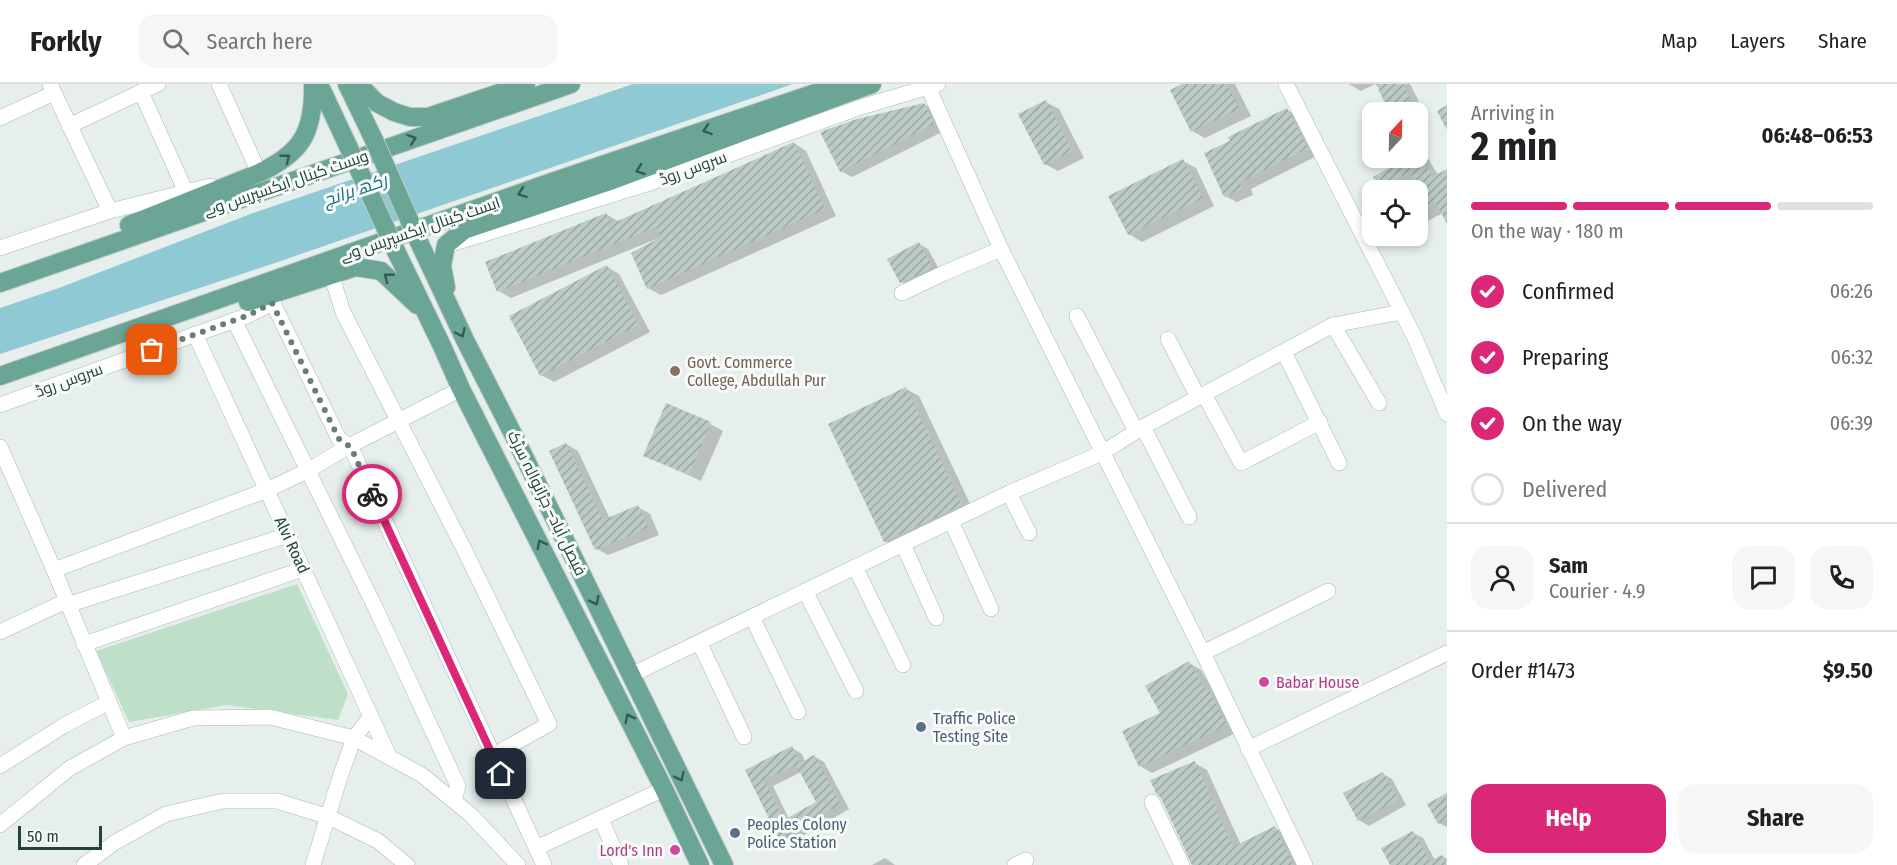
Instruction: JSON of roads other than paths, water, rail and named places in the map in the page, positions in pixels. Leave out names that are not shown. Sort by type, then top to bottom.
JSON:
[{"type":"main road","points":[[0,281],[277,165],[292,154],[304,139],[313,106],[313,84]]},
{"type":"main road","name":"فیصل آباد– جڑانوالہ سڑک","points":[[319,84],[461,388],[664,789],[700,865]]},
{"type":"main road","name":"فیصل آباد– جڑانوالہ سڑک","points":[[347,84],[451,310],[724,865]]},
{"type":"main road","points":[[358,84],[377,103],[410,117],[428,117],[526,84]]},
{"type":"main road","name":"ویسٹ کینال ایکسپریس وے","points":[[0,281],[572,84]]},
{"type":"main road","name":"ایسٹ کینال ایکسپریس وے","points":[[0,378],[552,182],[842,84]]},
{"type":"main road","points":[[451,310],[442,266],[446,245],[458,234],[475,226],[610,181],[872,84]]},
{"type":"main road","points":[[0,378],[185,321],[199,328],[331,274],[356,267],[381,271],[429,318]]},
{"type":"street","points":[[69,126],[158,84]]},
{"type":"street","points":[[0,248],[110,211],[259,174],[219,84]]},
{"type":"street","points":[[1286,84],[1402,312],[1447,414]]},
{"type":"street","points":[[933,86],[1000,249],[1203,653],[1305,865]]},
{"type":"street","name":"سروس روڈ","points":[[446,245],[653,182],[861,107],[933,86]]},
{"type":"street","points":[[0,118],[52,88],[110,211]]},
{"type":"street","points":[[141,92],[186,192]]},
{"type":"street","points":[[902,293],[1000,249]]},
{"type":"street","points":[[331,274],[344,312],[549,724],[492,756]]},
{"type":"street","points":[[271,299],[339,439],[349,446],[544,865]]},
{"type":"street","name":"سروس روڈ","points":[[0,405],[199,328],[234,320],[271,299]]},
{"type":"street","points":[[631,675],[1010,493],[1102,453],[1140,429],[1333,325],[1402,312]]},
{"type":"street","points":[[1077,316],[1189,517]]},
{"type":"street","points":[[234,320],[376,609],[458,786],[454,801]]},
{"type":"street","points":[[1333,325],[1379,403]]},
{"type":"street","name":"Alvi Road","points":[[199,328],[267,490],[389,756]]},
{"type":"street","points":[[1168,339],[1241,463],[1320,422]]},
{"type":"street","points":[[1284,352],[1339,463]]},
{"type":"street","points":[[54,570],[267,490],[309,470],[349,446],[461,388]]},
{"type":"street","points":[[0,447],[124,738]]},
{"type":"street","points":[[1010,493],[1029,532]]},
{"type":"street","points":[[951,521],[991,609]]},
{"type":"street","points":[[0,632],[66,603],[288,535]]},
{"type":"street","points":[[903,544],[936,618]]},
{"type":"street","points":[[855,567],[903,664]]},
{"type":"street","points":[[84,644],[303,569]]},
{"type":"street","points":[[805,591],[856,691]]},
{"type":"street","points":[[1203,653],[1328,591]]},
{"type":"street","points":[[752,617],[798,712]]},
{"type":"street","points":[[699,642],[744,737]]},
{"type":"street","points":[[1248,748],[1447,653]]},
{"type":"street","points":[[0,766],[63,726],[109,702]]},
{"type":"street","points":[[314,865],[354,738],[371,716]]},
{"type":"street","points":[[0,825],[70,768],[124,738],[193,718],[270,717],[354,738],[422,775],[471,815],[518,865]]},
{"type":"street","points":[[536,848],[664,789]]},
{"type":"street","points":[[84,865],[114,843],[166,814],[223,801],[277,801],[329,817],[378,842],[407,865]]},
{"type":"street","points":[[1152,802],[1182,865]]},
{"type":"street","points":[[601,819],[621,865]]},
{"type":"water","name":"رکھ برانچ","points":[[633,84],[793,84],[272,264],[0,354],[0,308],[59,288],[253,213]]},
{"type":"place","name":"Govt. Commerce College, Abdullah Pur","points":[[675,371]]},
{"type":"place","name":"Babar House","points":[[1264,682]]},
{"type":"place","name":"Traffic Police Testing Site","points":[[921,727]]},
{"type":"place","name":"Peoples Colony Police Station","points":[[735,833]]},
{"type":"place","name":"Lord's Inn","points":[[675,850]]}]
